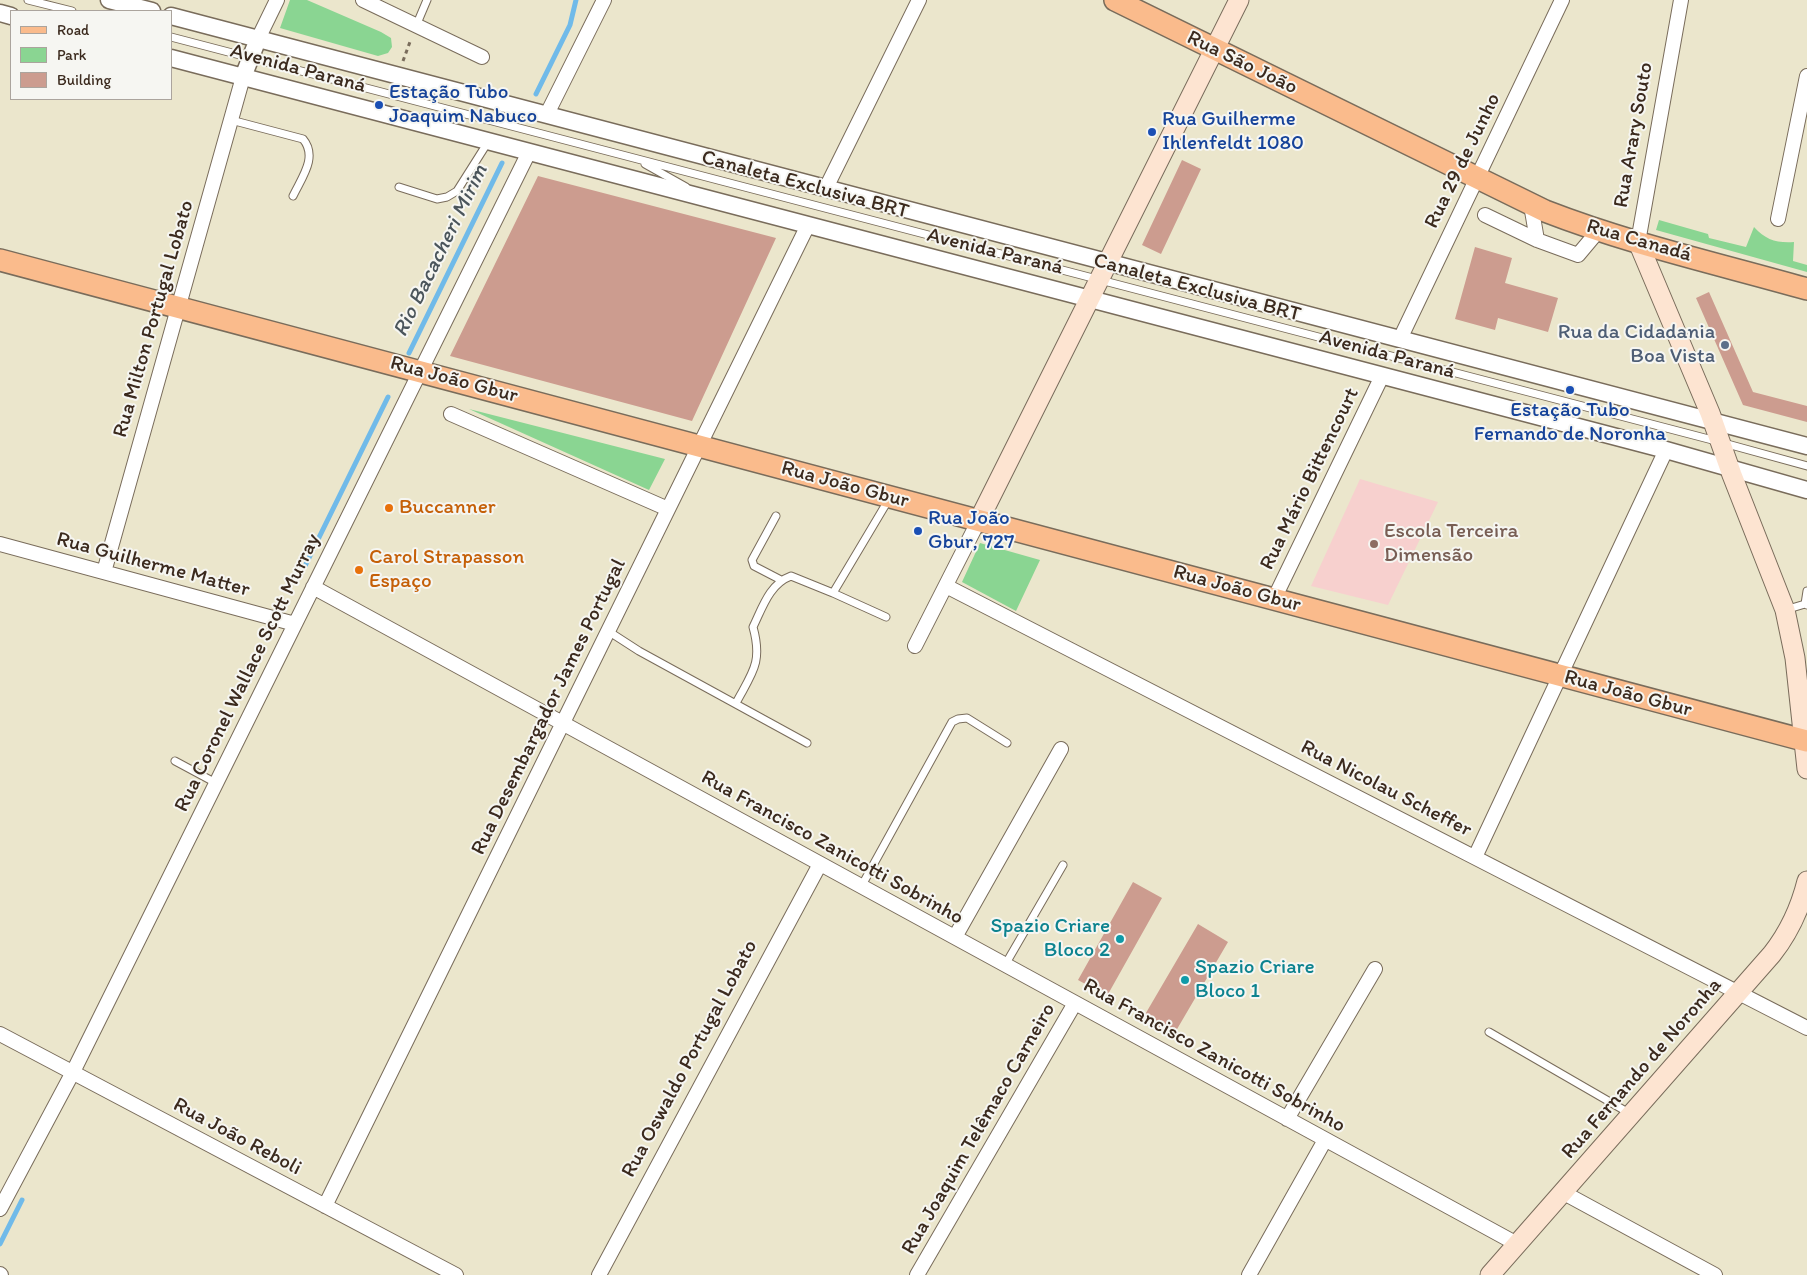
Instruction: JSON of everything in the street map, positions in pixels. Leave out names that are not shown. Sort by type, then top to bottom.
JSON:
[{"type":"main road","name":"Rua São João","points":[[1115,0],[1476,178]]},
{"type":"main road","points":[[979,520],[1239,0]]},
{"type":"main road","name":"Rua Canadá","points":[[1476,178],[1531,204],[1599,230],[1807,289]]},
{"type":"main road","points":[[1638,242],[1713,422],[1785,610],[1795,658],[1806,741],[1807,769]]},
{"type":"main road","name":"Rua João Gbur","points":[[0,260],[1806,741]]},
{"type":"main road","name":"Rua Fernando de Noronha","points":[[1490,1275],[1739,993],[1782,941],[1798,912],[1807,881]]},
{"type":"street","points":[[109,0],[148,10]]},
{"type":"street","points":[[243,76],[277,0]]},
{"type":"street","points":[[363,0],[482,57]]},
{"type":"street","points":[[547,114],[604,0]]},
{"type":"street","points":[[826,188],[919,0]]},
{"type":"street","name":"Rua 29 de Junho","points":[[1400,339],[1562,0]]},
{"type":"street","name":"Rua Arary Souto","points":[[1638,242],[1681,0]]},
{"type":"street","name":"Avenida Paraná","points":[[172,16],[1807,446]]},
{"type":"street","name":"Avenida Paraná","points":[[172,58],[1666,450],[1807,490]]},
{"type":"street","name":"Rua Milton Portugal Lobato","points":[[104,572],[243,76]]},
{"type":"street","points":[[1778,219],[1807,76]]},
{"type":"street","name":"Rua Coronel Wallace Scott Murray","points":[[1,1205],[73,1072],[529,152]]},
{"type":"street","points":[[1531,204],[1537,240]]},
{"type":"street","points":[[1485,215],[1537,240],[1578,255],[1599,230]]},
{"type":"street","name":"Rua Desembargador James Portugal","points":[[325,1206],[808,226]]},
{"type":"street","name":"Rua Mário Bittencourt","points":[[1274,599],[1382,376]]},
{"type":"street","points":[[451,414],[668,509]]},
{"type":"street","points":[[1475,857],[1666,450]]},
{"type":"street","points":[[915,646],[979,520]]},
{"type":"street","name":"Rua Guilherme Matter","points":[[0,544],[295,624]]},
{"type":"street","name":"Rua Nicolau Scheffer","points":[[946,586],[1807,1028]]},
{"type":"street","name":"Rua Francisco Zanicotti Sobrinho","points":[[313,587],[1517,1244]]},
{"type":"street","points":[[954,938],[1061,749]]},
{"type":"street","name":"Rua Oswaldo Portugal Lobato","points":[[599,1275],[820,864]]},
{"type":"street","points":[[1287,1119],[1375,969]]},
{"type":"street","name":"Rua Joaquim Telêmaco Carneiro","points":[[917,1275],[1075,1004]]},
{"type":"street","name":"Rua João Reboli","points":[[0,1034],[456,1275]]},
{"type":"street","points":[[1249,1275],[1325,1140]]},
{"type":"street","points":[[1564,1193],[1715,1275]]},
{"type":"lane","points":[[28,0],[68,10]]},
{"type":"lane","points":[[416,26],[427,0]]},
{"type":"lane","name":"Canaleta Exclusiva BRT","points":[[172,37],[1807,466]]},
{"type":"lane","points":[[230,120],[303,139],[309,147],[311,156],[293,196]]},
{"type":"lane","points":[[399,187],[437,199],[447,197],[457,191],[488,142]]},
{"type":"lane","points":[[636,159],[710,200]]},
{"type":"lane","points":[[833,593],[890,497]]},
{"type":"lane","points":[[776,516],[752,560],[754,566],[781,580]]},
{"type":"lane","points":[[736,703],[756,664],[758,644],[753,628],[772,589],[781,580],[791,576],[886,618]]},
{"type":"lane","points":[[1785,610],[1806,604],[1807,591]]},
{"type":"lane","points":[[608,631],[639,651],[807,743]]},
{"type":"lane","points":[[861,887],[952,722],[958,718],[967,718],[1007,743]]},
{"type":"lane","points":[[175,761],[216,783]]},
{"type":"lane","points":[[1005,965],[1063,864]]},
{"type":"lane","points":[[1489,1032],[1632,1114]]},
{"type":"path","points":[[398,76],[416,26]]},
{"type":"shaded area","name":"Escola Terceira Dimensão","points":[[1360,479],[1438,502],[1388,605],[1311,586]]},
{"type":"green space","points":[[290,0],[307,0],[381,32],[391,38],[392,47],[388,53],[378,56],[280,28]]},
{"type":"green space","points":[[1659,220],[1708,234],[1709,238],[1746,247],[1754,227],[1772,240],[1794,242],[1793,261],[1807,265],[1807,272],[1656,230]]},
{"type":"green space","points":[[469,409],[665,459],[649,490]]},
{"type":"green space","points":[[980,543],[1040,560],[1016,611],[962,582]]},
{"type":"building","points":[[1182,160],[1201,169],[1161,254],[1142,245]]},
{"type":"building","points":[[538,176],[776,238],[692,421],[450,356]]},
{"type":"building","points":[[1475,247],[1512,258],[1505,283],[1558,298],[1548,332],[1498,318],[1495,330],[1455,319]]},
{"type":"building","name":"Rua da Cidadania Boa Vista","points":[[1709,292],[1753,392],[1807,406],[1807,422],[1743,405],[1696,298]]},
{"type":"building","name":"Spazio Criare Bloco 2","points":[[1133,882],[1162,898],[1107,996],[1078,980]]},
{"type":"building","name":"Spazio Criare Bloco 1","points":[[1198,924],[1228,942],[1173,1036],[1143,1018]]},
{"type":"waterway","name":"Rio Bacacheri Mirim","points":[[536,94],[570,25],[576,0]]},
{"type":"waterway","name":"Rio Bacacheri Mirim","points":[[409,353],[502,163]]},
{"type":"waterway","name":"Rio Bacacheri Mirim","points":[[305,566],[388,397]]},
{"type":"waterway","name":"Rio Bacacheri Mirim","points":[[0,1244],[22,1200]]},
{"type":"place","name":"Estação Tubo Joaquim Nabuco","points":[[379,105]]},
{"type":"place","name":"Rua Guilherme Ihlenfeldt 1080","points":[[1152,132]]},
{"type":"place","name":"Rua da Cidadania Boa Vista","points":[[1725,345]]},
{"type":"place","name":"Estação Tubo Fernando de Noronha","points":[[1570,390]]},
{"type":"place","name":"Buccanner","points":[[389,508]]},
{"type":"place","name":"Rua João Gbur, 727","points":[[918,531]]},
{"type":"place","name":"Escola Terceira Dimensão","points":[[1374,544]]},
{"type":"place","name":"Carol Strapasson Espaço","points":[[359,570]]},
{"type":"place","name":"Spazio Criare Bloco 2","points":[[1120,939]]},
{"type":"place","name":"Spazio Criare Bloco 1","points":[[1185,980]]}]
